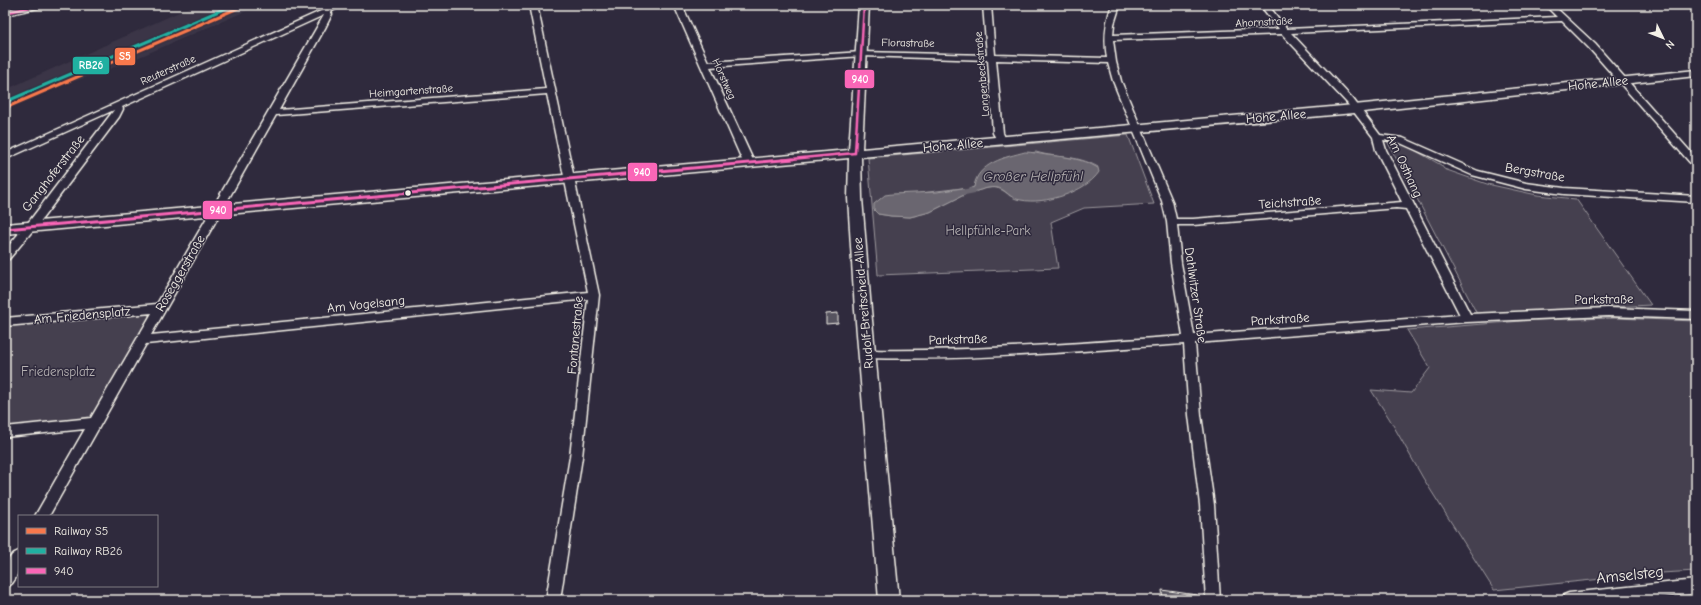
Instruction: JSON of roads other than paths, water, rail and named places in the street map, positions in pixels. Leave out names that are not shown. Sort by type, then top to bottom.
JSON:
[{"type":"street","points":[[5,13],[39,5]]},
{"type":"street","name":"Reuterstraße","points":[[5,156],[340,5]]},
{"type":"street","name":"Fontanestraße","points":[[534,5],[594,295],[576,457],[553,600]]},
{"type":"street","name":"Horstweg","points":[[678,5],[748,162]]},
{"type":"street","name":"Rudolf-Breitscheid-Allee","points":[[864,5],[855,153],[857,242],[889,600]]},
{"type":"street","name":"Langenbeckstraße","points":[[987,5],[998,135],[1001,140]]},
{"type":"street","name":"Dahlwitzer Straße","points":[[1116,5],[1110,22],[1108,38],[1111,61],[1117,81],[1167,201],[1172,222],[1176,263],[1189,340],[1195,415],[1207,506],[1214,600]]},
{"type":"street","name":"Am Osthang","points":[[1264,5],[1285,32],[1350,101],[1354,109],[1377,137],[1381,150],[1467,318]]},
{"type":"street","points":[[1549,5],[1592,46],[1696,164]]},
{"type":"street","name":"Roseggerstraße","points":[[43,515],[327,16],[328,14],[324,12]]},
{"type":"street","name":"Ahornstraße","points":[[1108,38],[1285,32],[1565,19]]},
{"type":"street","name":"Florastraße","points":[[706,65],[862,54],[1111,61]]},
{"type":"street","name":"Hohe Allee","points":[[5,229],[1354,109],[1696,73]]},
{"type":"street","name":"Heimgartenstraße","points":[[272,113],[551,91]]},
{"type":"street","name":"Ganghoferstraße","points":[[5,257],[28,227],[35,221],[116,115],[119,109],[115,106]]},
{"type":"street","name":"Bergstraße","points":[[1377,137],[1400,140],[1475,173],[1526,186],[1564,191],[1696,199]]},
{"type":"street","name":"Teichstraße","points":[[1172,222],[1199,222],[1409,206]]},
{"type":"street","name":"Am Vogelsang","points":[[142,340],[594,295]]},
{"type":"street","name":"Am Friedensplatz","points":[[5,322],[160,308]]},
{"type":"street","name":"Parkstraße","points":[[867,354],[927,355],[1052,349],[1189,340],[1467,318],[1608,312],[1696,315]]},
{"type":"street","points":[[5,432],[95,423]]},
{"type":"street","points":[[5,581],[18,559]]},
{"type":"street","name":"Amselsteg","points":[[1569,600],[1696,587]]},
{"type":"water","name":"Großer Hellpfühl","points":[[1025,152],[1067,157],[1079,160],[1098,168],[1099,172],[1085,186],[1075,191],[1041,201],[1018,199],[999,188],[988,188],[973,192],[969,189],[974,187],[976,179],[986,167],[1001,159]]},
{"type":"water","points":[[962,188],[966,194],[930,212],[910,217],[878,214],[874,210],[874,204],[885,195],[937,192]]},
{"type":"waterway","points":[[965,192],[971,191]]},
{"type":"rail line","name":"RB26","points":[[5,102],[233,5]]},
{"type":"rail line","name":"S5","points":[[5,108],[245,5]]},
{"type":"park label","name":"Hellpfühle-Park","points":[[988,230]]},
{"type":"park label","name":"Friedensplatz","points":[[58,371]]}]
